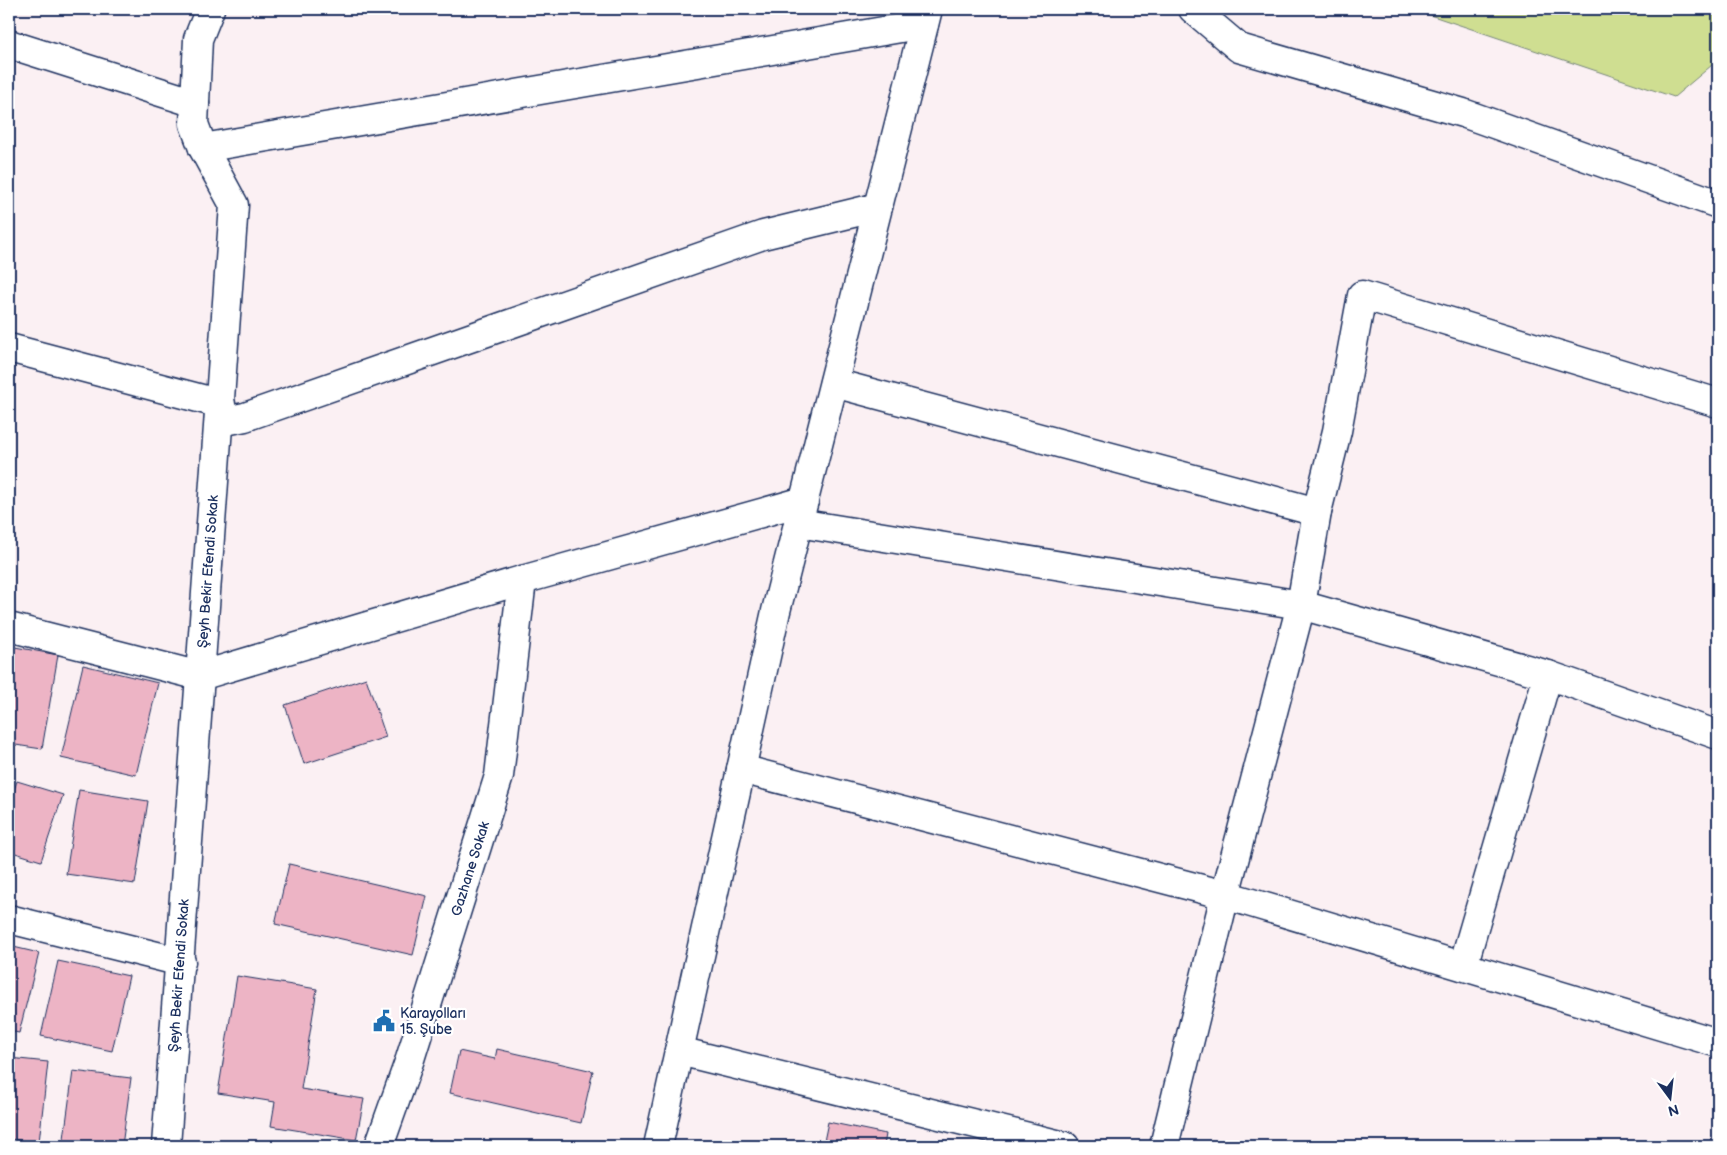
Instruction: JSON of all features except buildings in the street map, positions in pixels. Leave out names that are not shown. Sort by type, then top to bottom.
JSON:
[{"type":"street","name":"Şeyh Bekir Efendi Sokak","points":[[166,1146],[181,962],[234,205],[203,148],[194,124],[198,39],[210,9]]},
{"type":"street","points":[[1193,9],[1239,48],[1464,113],[1718,204]]},
{"type":"street","points":[[203,148],[926,17],[776,611],[658,1146]]},
{"type":"street","points":[[9,44],[195,103]]},
{"type":"street","points":[[9,348],[220,413],[254,414],[763,235],[878,207]]},
{"type":"street","points":[[1164,1146],[1225,895],[1301,605],[1317,512],[1337,431],[1362,295],[1718,403]]},
{"type":"street","points":[[834,383],[1317,512]]},
{"type":"street","points":[[9,627],[200,676],[522,580],[801,512],[1301,605],[1548,675],[1718,735]]},
{"type":"street","name":"Gazhane Sokak","points":[[379,1146],[410,1059],[499,776],[522,580]]},
{"type":"street","points":[[1463,966],[1548,675]]},
{"type":"street","points":[[741,769],[1225,895],[1718,1043]]},
{"type":"street","points":[[9,918],[181,962]]},
{"type":"street","points":[[679,1051],[1064,1146]]},
{"type":"green space","points":[[1412,9],[1718,9],[1718,60],[1674,97]]},
{"type":"place","name":"Karayolları 15. Şube","points":[[384,1021]]}]
